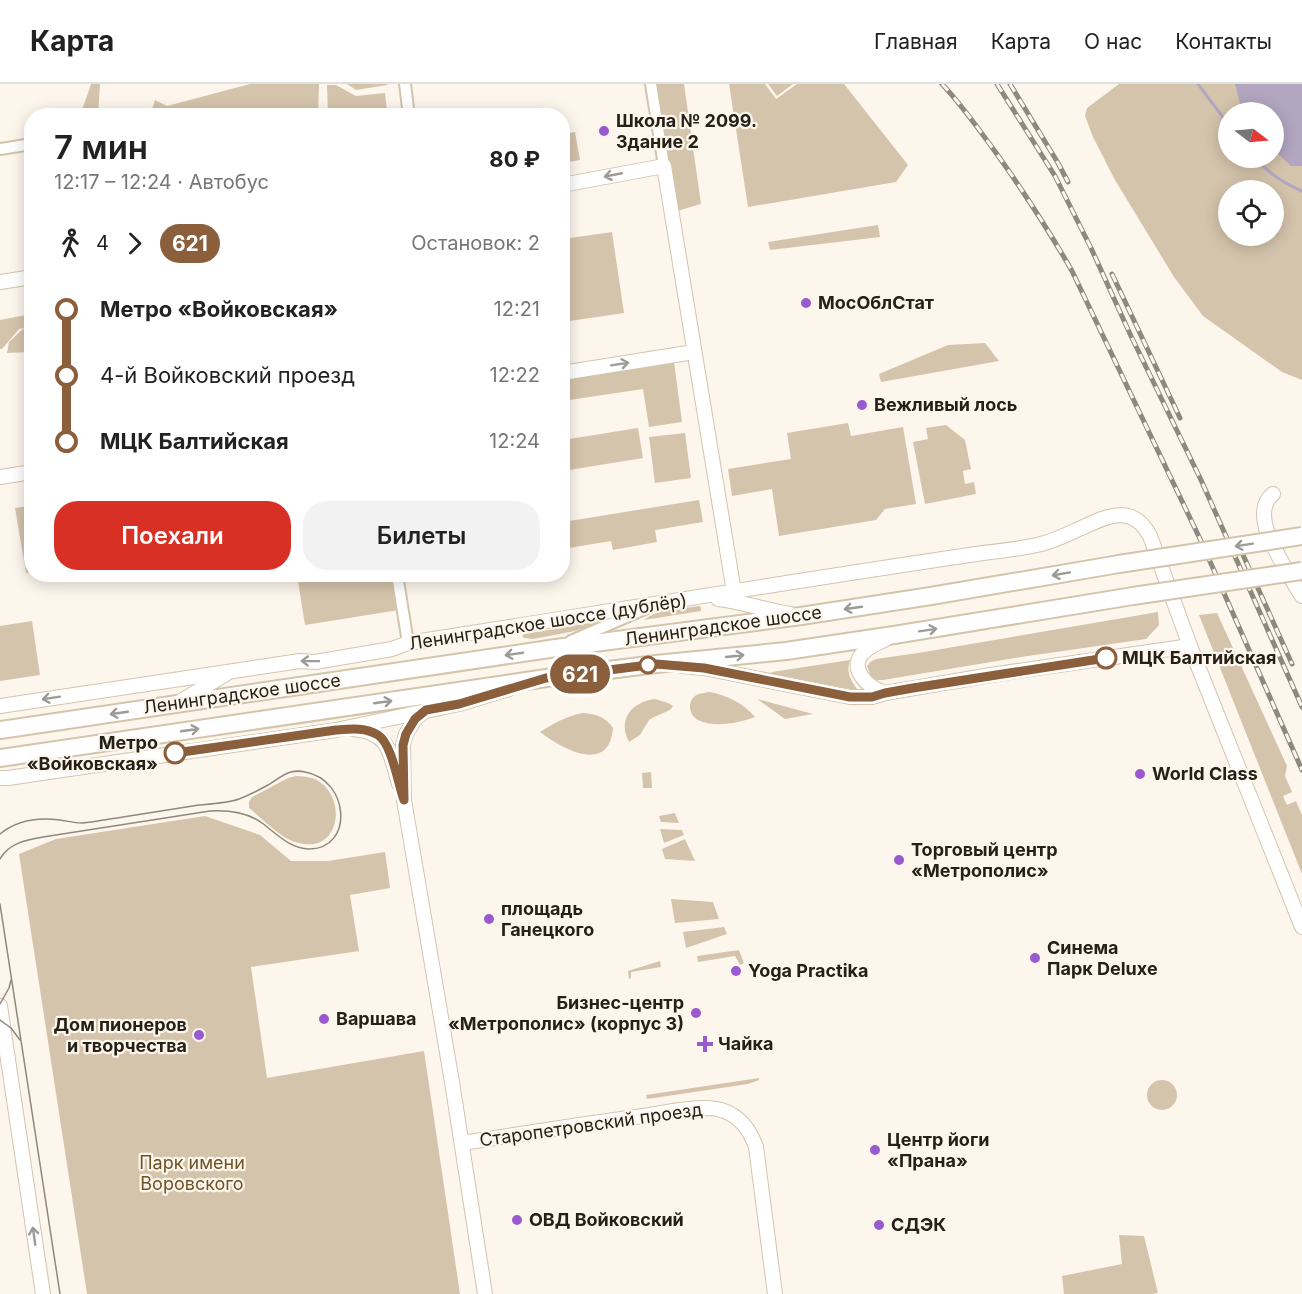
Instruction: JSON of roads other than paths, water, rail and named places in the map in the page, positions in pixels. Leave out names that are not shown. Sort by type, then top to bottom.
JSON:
[{"type":"main road","name":"Ленинградское шоссе","points":[[0,730],[556,648],[801,616],[1302,536]]},
{"type":"main road","name":"Ленинградское шоссе","points":[[0,758],[546,678],[786,651],[1302,571]]},
{"type":"street","points":[[405,84],[408,108]]},
{"type":"street","points":[[651,84],[734,592]]},
{"type":"street","points":[[0,149],[24,145]]},
{"type":"street","points":[[570,184],[664,166]]},
{"type":"street","points":[[0,282],[24,278]]},
{"type":"street","points":[[570,372],[694,352]]},
{"type":"street","points":[[0,477],[24,473]]},
{"type":"street","points":[[1273,494],[1269,497],[1265,507],[1266,530],[1273,547],[1302,596]]},
{"type":"street","name":"Ленинградское шоссе (дублёр)","points":[[0,705],[234,670],[300,661],[315,662],[392,649],[408,644],[659,603],[1037,545],[1118,514],[1133,519],[1146,529],[1302,927]]},
{"type":"street","points":[[398,582],[408,644]]},
{"type":"street","points":[[758,588],[753,600],[759,608]]},
{"type":"street","points":[[699,597],[736,602],[801,616]]},
{"type":"street","points":[[556,648],[659,603]]},
{"type":"street","points":[[885,693],[873,688],[863,680],[859,662],[864,651],[894,635]]},
{"type":"street","points":[[656,664],[704,668],[850,697],[872,697],[998,674],[1190,646]]},
{"type":"street","points":[[175,705],[234,670]]},
{"type":"street","points":[[3,779],[336,730],[459,704],[546,678]]},
{"type":"street","name":"Старопетровский проезд","points":[[404,800],[403,745],[406,734],[415,719],[426,710]]},
{"type":"street","points":[[0,726],[20,727]]},
{"type":"street","name":"Старопетровский проезд","points":[[336,730],[361,729],[379,735],[389,752],[404,800],[462,1143],[674,1112],[713,1108],[725,1111],[745,1124],[752,1133],[756,1147],[775,1294]]},
{"type":"street","points":[[0,1006],[43,1294]]},
{"type":"street","points":[[462,1143],[485,1294]]},
{"type":"waterway","points":[[1198,84],[1218,111]]},
{"type":"waterway","points":[[1265,168],[1276,177],[1302,191]]},
{"type":"tram line","points":[[0,834],[13,825],[36,819],[87,823],[230,801],[239,799],[285,774],[296,771],[320,778],[331,787],[338,800],[341,814],[334,838],[324,846],[309,849],[289,843],[250,816],[231,811],[210,811],[30,839],[8,849],[0,859]]},
{"type":"tram line","points":[[0,904],[60,1294]]},
{"type":"tram line","points":[[0,1004],[11,980]]},
{"type":"tram line","points":[[0,1020],[11,1028],[20,1040]]},
{"type":"railway","points":[[942,84],[969,116],[1025,194],[1072,271],[1201,541],[1302,770]]},
{"type":"railway","points":[[997,84],[1055,176],[1091,248],[1201,480],[1302,707]]},
{"type":"railway","points":[[1010,84],[1068,182]]},
{"type":"railway","points":[[1112,274],[1180,418]]},
{"type":"railway","points":[[1239,546],[1292,664]]},
{"type":"place","name":"Школа № 2099. Здание 2","points":[[604,131]]},
{"type":"place","name":"МосОблСтат","points":[[806,303]]},
{"type":"place","name":"Вежливый лось","points":[[862,405]]},
{"type":"place","name":"МЦК Балтийская","points":[[1106,658]]},
{"type":"place","name":"Метро «Войковская»","points":[[175,753]]},
{"type":"place","name":"World Class","points":[[1140,774]]},
{"type":"place","name":"Торговый центр «Метрополис»","points":[[899,860]]},
{"type":"place","name":"площадь Ганецкого","points":[[489,919]]},
{"type":"place","name":"Синема Парк Deluxe","points":[[1035,958]]},
{"type":"place","name":"Yoga Practika","points":[[736,971]]},
{"type":"place","name":"Бизнес-центр «Метрополис» (корпус 3)","points":[[696,1013]]},
{"type":"place","name":"Варшава","points":[[324,1019]]},
{"type":"place","name":"Дом пионеров и творчества","points":[[199,1035]]},
{"type":"place","name":"Чайка","points":[[705,1044]]},
{"type":"place","name":"Центр йоги «Прана»","points":[[875,1150]]},
{"type":"place","name":"ОВД Войковский","points":[[517,1220]]},
{"type":"place","name":"СДЭК","points":[[879,1225]]},
{"type":"park label","name":"Парк имени Воровского","points":[[192,1173]]}]
